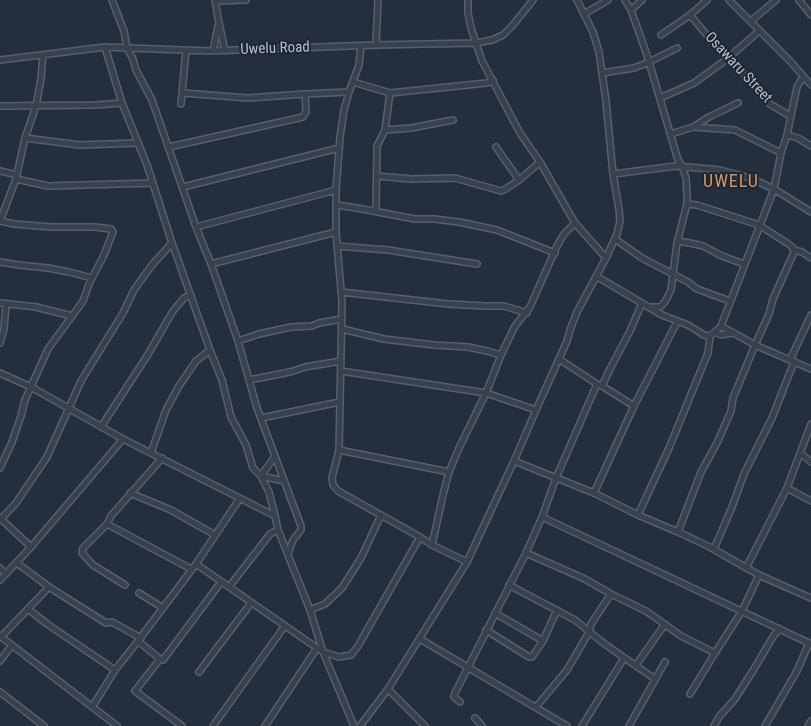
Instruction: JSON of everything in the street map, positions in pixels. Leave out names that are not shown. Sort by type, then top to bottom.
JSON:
[{"type":"street","points":[[112,0],[124,32],[127,48],[152,100],[169,147],[238,342],[261,418],[301,526],[301,530],[293,540],[288,555]]},
{"type":"street","points":[[225,51],[216,0],[246,0]]},
{"type":"street","points":[[376,45],[378,0]]},
{"type":"street","points":[[468,0],[468,13],[482,61],[520,133],[540,162],[575,224],[606,258]]},
{"type":"street","name":"Uwelu Road","points":[[0,60],[105,47],[225,51],[476,43],[492,40],[503,35],[533,0]]},
{"type":"street","points":[[360,726],[388,689],[467,562],[567,341],[577,312],[615,239],[620,221],[619,209],[613,174],[599,52],[593,32],[577,0]]},
{"type":"street","points":[[584,14],[608,0]]},
{"type":"street","points":[[625,0],[631,10],[649,62],[678,160],[686,178],[687,204],[678,241],[671,290],[660,308],[662,315]]},
{"type":"street","points":[[631,10],[642,0]]},
{"type":"street","points":[[661,35],[690,15],[707,0]]},
{"type":"street","points":[[729,0],[791,62],[811,85]]},
{"type":"street","points":[[751,21],[776,0]]},
{"type":"street","points":[[799,0],[811,15]]},
{"type":"street","name":"Osawaru Street","points":[[690,15],[727,59],[747,77],[770,104],[790,116]]},
{"type":"street","points":[[213,51],[219,23]]},
{"type":"street","points":[[660,98],[694,83],[727,59],[759,31]]},
{"type":"street","points":[[361,46],[359,65],[344,110],[336,190],[336,232],[342,329],[339,450],[332,478],[338,491],[420,537],[432,546],[467,562]]},
{"type":"street","points":[[105,47],[122,103],[153,182],[172,243],[222,380],[231,417],[246,445],[253,468],[261,476],[269,492],[278,530],[310,610],[323,652],[354,726]]},
{"type":"street","points":[[602,73],[634,68],[677,48]]},
{"type":"street","points":[[182,104],[186,50]]},
{"type":"street","points":[[0,467],[12,442],[25,400],[48,349],[83,301],[113,232],[112,230],[95,227],[51,228],[14,224],[0,219],[16,177],[25,138],[36,106],[43,55]]},
{"type":"street","points":[[638,515],[669,448],[708,353],[710,336],[720,326],[774,189],[780,152],[787,134],[797,87],[803,77]]},
{"type":"street","points":[[353,82],[390,93],[487,83],[493,80]]},
{"type":"street","points":[[183,93],[248,98],[349,92]]},
{"type":"street","points":[[376,211],[377,146],[385,130],[390,93]]},
{"type":"street","points":[[169,147],[302,116],[306,112],[305,94]]},
{"type":"street","points":[[0,106],[96,106],[122,103]]},
{"type":"street","points":[[671,134],[693,127],[708,116],[738,103]]},
{"type":"street","points":[[385,130],[411,128],[453,120]]},
{"type":"street","points":[[693,127],[735,130],[780,152]]},
{"type":"street","points":[[787,134],[811,146]]},
{"type":"street","points":[[25,138],[80,145],[138,143]]},
{"type":"street","points":[[496,147],[518,180]]},
{"type":"street","points":[[182,187],[339,148]]},
{"type":"street","points":[[377,176],[411,180],[455,178],[501,191],[540,162]]},
{"type":"street","points":[[613,174],[669,166],[727,172],[750,178],[774,189],[811,212]]},
{"type":"street","points":[[0,171],[48,186],[153,182]]},
{"type":"street","points":[[196,227],[336,190]]},
{"type":"street","points":[[687,204],[759,225],[790,245],[794,250],[802,252],[811,258]]},
{"type":"street","points":[[336,205],[415,219],[459,222],[497,230],[554,253]]},
{"type":"street","points":[[432,546],[442,495],[449,472],[515,326],[527,312],[564,234],[575,224]]},
{"type":"street","points":[[211,264],[336,232]]},
{"type":"street","points":[[615,239],[642,258],[688,282],[697,289],[730,301]]},
{"type":"street","points":[[678,241],[704,246],[722,256],[744,264]]},
{"type":"street","points":[[31,547],[0,519],[16,503],[47,457],[81,381],[134,290],[152,265],[172,243]]},
{"type":"street","points":[[337,246],[388,250],[477,264]]},
{"type":"street","points":[[678,532],[701,472],[717,443],[731,411],[733,398],[794,250]]},
{"type":"street","points":[[0,262],[62,271],[92,278]]},
{"type":"street","points":[[596,276],[662,315],[710,336]]},
{"type":"street","points":[[341,292],[448,304],[504,306],[527,312]]},
{"type":"street","points":[[101,427],[147,356],[173,311],[184,298],[191,295]]},
{"type":"street","points":[[0,303],[36,307],[72,316]]},
{"type":"street","points":[[460,702],[454,697],[455,693],[526,553],[556,478],[600,385],[630,331],[642,303]]},
{"type":"street","points":[[0,343],[4,329],[6,304]]},
{"type":"street","points":[[648,307],[660,308]]},
{"type":"street","points":[[714,549],[744,474],[772,418],[811,315]]},
{"type":"street","points":[[238,342],[259,334],[291,327],[312,326],[342,319]]},
{"type":"street","points":[[594,493],[634,406],[677,322]]},
{"type":"street","points":[[720,326],[754,345],[811,369]]},
{"type":"street","points":[[342,329],[384,339],[434,346],[468,347],[501,355]]},
{"type":"street","points":[[715,332],[721,335],[732,333]]},
{"type":"street","points":[[151,453],[166,410],[178,386],[196,361],[210,350]]},
{"type":"street","points":[[559,359],[634,406]]},
{"type":"street","points":[[249,380],[341,361]]},
{"type":"street","points":[[341,371],[486,393],[536,410]]},
{"type":"street","points":[[0,373],[31,387],[123,439],[275,516]]},
{"type":"street","points":[[261,418],[340,402]]},
{"type":"street","points":[[746,568],[787,488],[811,424]]},
{"type":"street","points":[[0,580],[31,547],[123,439]]},
{"type":"street","points":[[339,450],[449,472]]},
{"type":"street","points":[[800,453],[811,462]]},
{"type":"street","points":[[261,476],[275,456]]},
{"type":"street","points":[[124,585],[93,565],[82,553],[83,548],[107,524],[111,516],[130,493],[162,458]]},
{"type":"street","points":[[514,461],[594,493],[714,549],[759,575],[811,598]]},
{"type":"street","points":[[261,476],[284,481]]},
{"type":"street","points":[[787,488],[811,501]]},
{"type":"street","points":[[130,493],[171,510],[215,535]]},
{"type":"street","points":[[92,707],[115,670],[196,564],[240,498]]},
{"type":"street","points":[[310,610],[325,604],[342,588],[361,558],[381,515]]},
{"type":"street","points":[[542,517],[810,643],[797,671],[765,726]]},
{"type":"street","points":[[107,524],[191,569]]},
{"type":"street","points":[[229,588],[270,534],[278,530]]},
{"type":"street","points":[[196,564],[316,648],[340,657],[351,655],[358,646],[420,537]]},
{"type":"street","points":[[526,553],[585,579],[646,611],[681,636],[714,653]]},
{"type":"street","points":[[17,562],[49,587],[106,623],[112,622],[139,640],[160,660]]},
{"type":"street","points":[[0,568],[6,574]]},
{"type":"street","points":[[690,694],[742,611],[759,575]]},
{"type":"street","points":[[182,726],[135,691],[160,660],[163,660],[221,582]]},
{"type":"street","points":[[509,585],[575,620],[624,658],[656,679]]},
{"type":"street","points":[[49,587],[0,636],[116,726]]},
{"type":"street","points":[[139,593],[163,608]]},
{"type":"street","points":[[536,707],[567,670],[611,594]]},
{"type":"street","points":[[199,672],[251,603]]},
{"type":"street","points":[[28,609],[115,670]]},
{"type":"street","points":[[486,630],[531,658],[534,656],[558,610]]},
{"type":"street","points":[[495,613],[542,641]]},
{"type":"street","points":[[636,665],[665,624]]},
{"type":"street","points":[[213,726],[284,627]]},
{"type":"street","points":[[714,726],[719,717],[735,699],[774,635],[780,629]]},
{"type":"street","points":[[420,639],[567,726]]},
{"type":"street","points":[[0,661],[12,645]]},
{"type":"street","points":[[265,726],[316,648]]},
{"type":"street","points":[[582,726],[624,658]]},
{"type":"street","points":[[629,726],[665,662]]},
{"type":"street","points":[[388,689],[425,726]]},
{"type":"street","points":[[0,692],[44,726]]},
{"type":"street","points":[[475,718],[482,726]]},
{"type":"street","points":[[808,726],[811,721]]},
{"type":"district","name":"UWELU","points":[[731,182]]}]
